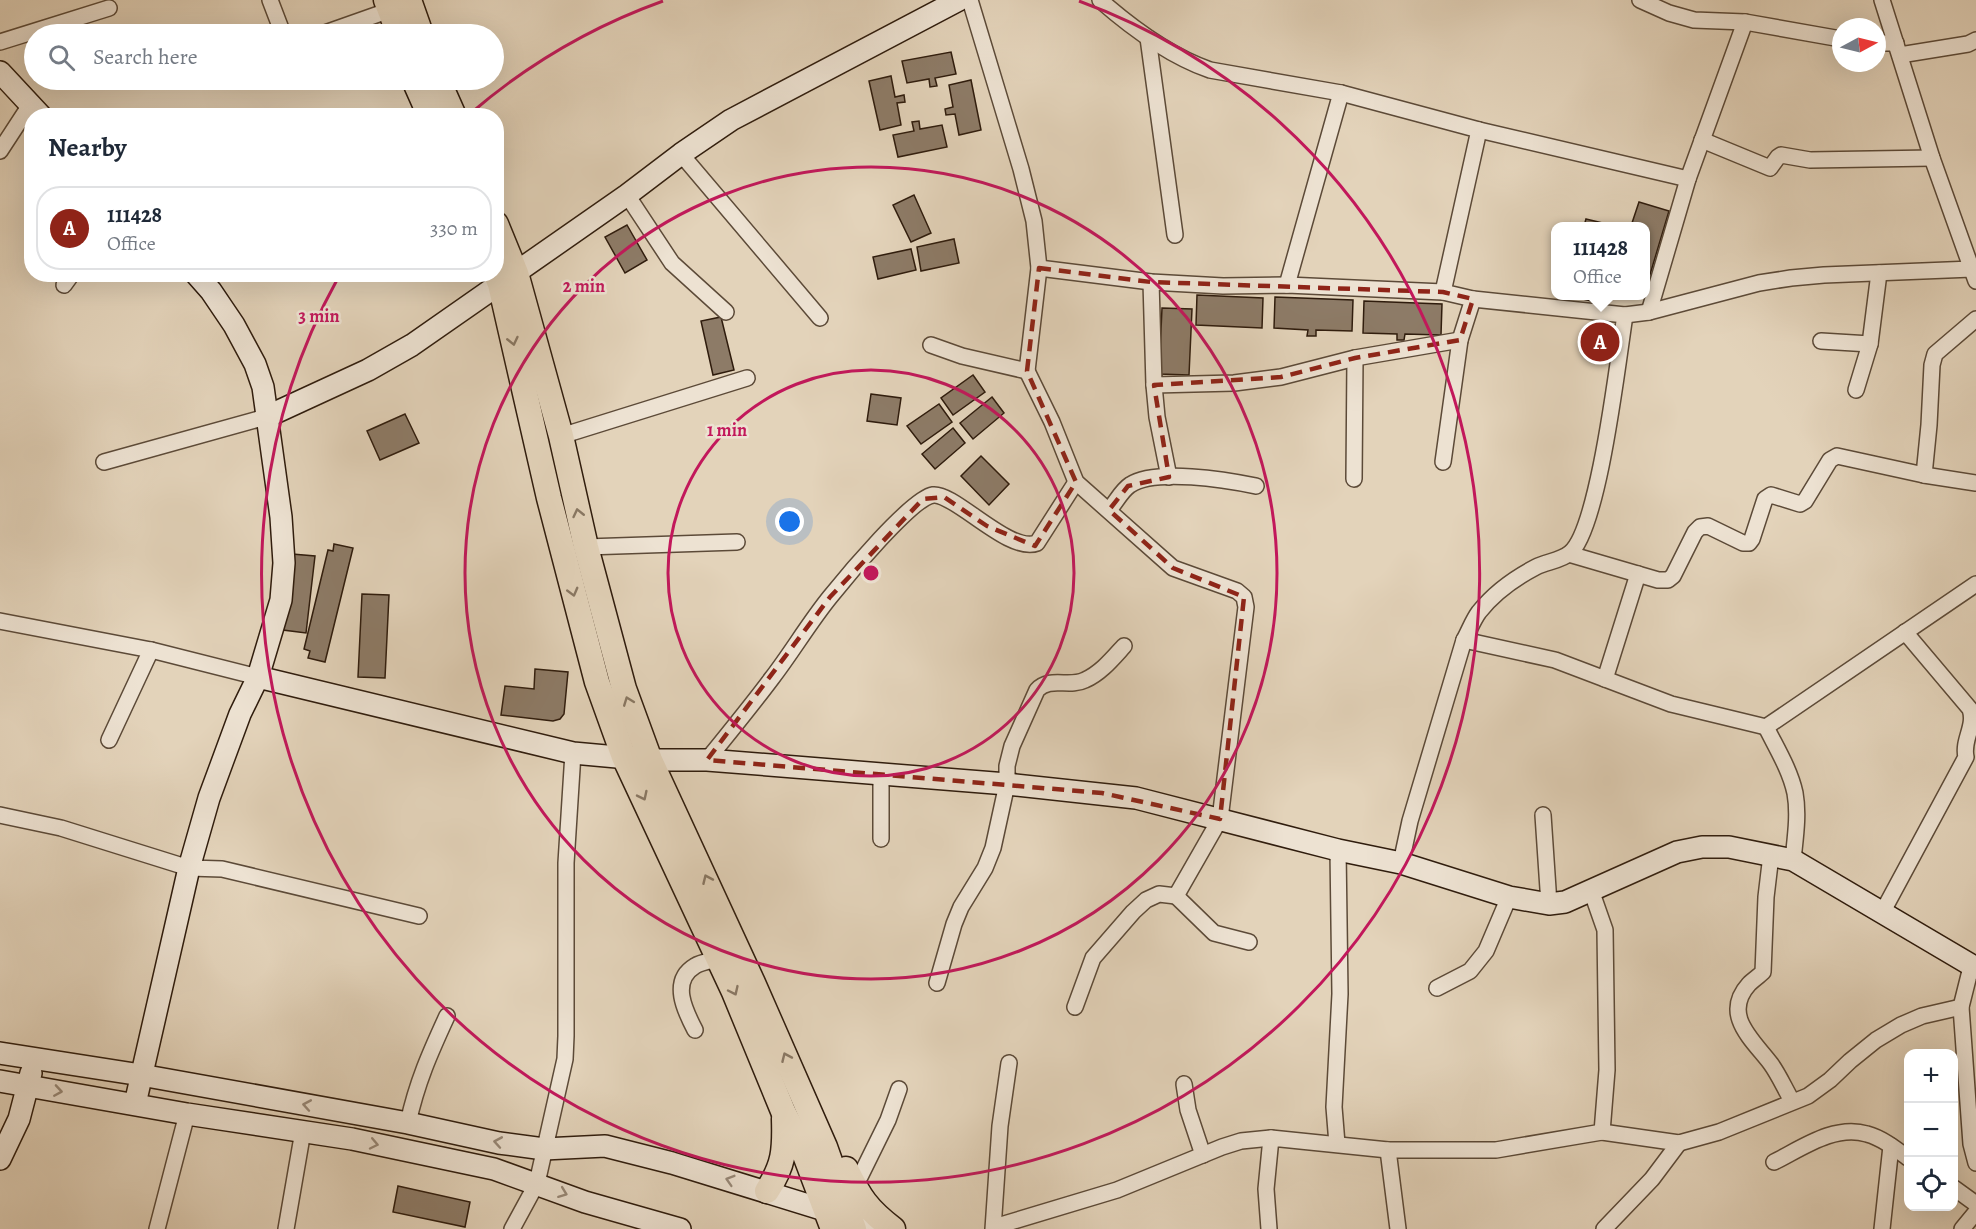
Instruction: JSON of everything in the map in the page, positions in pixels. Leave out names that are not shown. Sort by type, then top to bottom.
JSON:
[{"type":"main road","points":[[395,3],[398,24]]},
{"type":"main road","points":[[395,3],[413,24]]},
{"type":"main road","points":[[418,90],[426,108]]},
{"type":"main road","points":[[442,90],[450,108]]},
{"type":"main road","points":[[504,277],[561,436],[586,548],[624,689],[651,760],[684,829],[794,1106],[779,1173],[767,1191]]},
{"type":"main road","points":[[504,277],[562,553],[597,682],[624,757],[734,992],[794,1106],[825,1147],[841,1221]]},
{"type":"main road","points":[[794,1106],[817,1112],[826,1125],[855,1187],[869,1210],[893,1229]]},
{"type":"street","points":[[270,0],[279,24]]},
{"type":"street","points":[[504,277],[627,195],[731,120],[959,0]]},
{"type":"street","points":[[970,0],[1034,221],[1039,268],[1027,371],[1052,422],[1076,483],[1173,568],[1237,591],[1244,597],[1246,608],[1220,819],[1176,896]]},
{"type":"street","points":[[1100,0],[1148,38],[1191,64],[1210,70],[1341,93],[1479,130],[1688,179]]},
{"type":"street","points":[[1640,0],[1672,7],[1694,20],[1745,22],[1832,37]]},
{"type":"street","points":[[1039,268],[1151,282],[1443,292],[1473,299],[1625,315],[1649,312],[1759,283],[1824,275],[1879,273],[1974,275],[1932,158],[1882,0]]},
{"type":"street","points":[[346,24],[395,3]]},
{"type":"street","points":[[58,24],[109,8]]},
{"type":"street","points":[[1649,312],[1688,179],[1745,22]]},
{"type":"street","points":[[0,42],[24,35]]},
{"type":"street","points":[[1148,38],[1175,235]]},
{"type":"street","points":[[1886,46],[1898,49],[1968,44],[1976,40]]},
{"type":"street","points":[[0,72],[33,108]]},
{"type":"street","points":[[1287,285],[1341,93]]},
{"type":"street","points":[[0,151],[24,123]]},
{"type":"street","points":[[1443,292],[1479,130]]},
{"type":"street","points":[[1702,140],[1770,168],[1781,155],[1810,160],[1932,158]]},
{"type":"street","points":[[681,154],[820,318]]},
{"type":"street","points":[[627,195],[672,263],[726,312]]},
{"type":"street","points":[[1856,390],[1870,344],[1879,273]]},
{"type":"street","points":[[135,1104],[189,868],[209,798],[240,714],[258,676],[281,600],[284,563],[281,518],[263,387],[255,364],[234,325],[203,282]]},
{"type":"street","points":[[104,462],[266,417],[368,370],[412,345],[497,282]]},
{"type":"street","points":[[1151,282],[1154,385],[1157,417],[1169,477]]},
{"type":"street","points":[[1443,462],[1460,340],[1473,299]]},
{"type":"street","points":[[1401,863],[1410,821],[1464,640],[1479,612],[1502,590],[1524,574],[1569,554],[1587,523],[1603,455],[1625,315]]},
{"type":"street","points":[[1924,475],[1932,365],[1935,354],[1976,320]]},
{"type":"street","points":[[1154,385],[1234,382],[1281,377],[1355,357],[1460,340]]},
{"type":"street","points":[[1821,341],[1870,344]]},
{"type":"street","points":[[931,345],[962,356],[1027,371]]},
{"type":"street","points":[[1354,479],[1355,357]]},
{"type":"street","points":[[561,436],[747,378]]},
{"type":"street","points":[[1569,554],[1658,580],[1668,580],[1673,576],[1695,532],[1700,527],[1708,526],[1743,543],[1749,543],[1765,499],[1771,495],[1800,504],[1805,501],[1830,460],[1837,456],[1924,475],[1976,483]]},
{"type":"street","points":[[1109,510],[1128,486],[1138,480],[1154,477],[1220,479],[1256,486]]},
{"type":"street","points":[[707,760],[773,678],[830,597],[898,521],[923,499],[934,495],[944,497],[987,526],[1024,544],[1031,545],[1037,543],[1076,483]]},
{"type":"street","points":[[586,548],[737,542]]},
{"type":"street","points":[[1605,679],[1638,574]]},
{"type":"street","points":[[1464,640],[1554,660],[1671,704],[1766,727],[1976,584]]},
{"type":"street","points":[[0,621],[151,650],[573,753],[651,760],[707,760],[1007,784],[1136,798],[1338,850],[1401,863],[1509,897],[1549,904],[1565,902],[1685,850],[1702,847],[1729,847],[1793,860],[1973,967],[1961,1007],[1971,1144],[1976,1162]]},
{"type":"street","points":[[1882,914],[1971,760],[1964,748],[1973,717],[1970,709],[1905,632]]},
{"type":"street","points":[[937,983],[961,907],[985,868],[993,848],[1007,784],[1006,766],[1036,690],[1042,684],[1050,682],[1075,683],[1085,680],[1104,667],[1124,646]]},
{"type":"street","points":[[109,740],[151,650]]},
{"type":"street","points":[[1766,727],[1788,770],[1795,794],[1793,860]]},
{"type":"street","points":[[512,1229],[537,1183],[565,1059],[566,863],[573,753]]},
{"type":"street","points":[[881,774],[881,839]]},
{"type":"street","points":[[0,815],[62,828],[189,868],[222,869],[419,916]]},
{"type":"street","points":[[1543,815],[1549,904]]},
{"type":"street","points":[[1337,1144],[1334,1107],[1340,994],[1338,850]]},
{"type":"street","points":[[1771,855],[1766,897],[1763,972],[1744,990],[1738,1016],[1742,1028],[1772,1066],[1792,1101]]},
{"type":"street","points":[[1591,890],[1605,930],[1606,1070],[1602,1132]]},
{"type":"street","points":[[1075,1007],[1093,958],[1133,912],[1146,900],[1159,894],[1176,896],[1214,933],[1248,942]]},
{"type":"street","points":[[1437,988],[1470,971],[1486,951],[1509,897]]},
{"type":"street","points":[[695,1030],[681,997],[681,985],[687,973],[695,965],[718,959]]},
{"type":"street","points":[[1009,1063],[1000,1126],[993,1228],[1117,1190],[1241,1141],[1271,1138],[1388,1150],[1496,1150],[1602,1132],[1679,1143],[1719,1132],[1808,1096],[1876,1040],[1922,1016],[1961,1007]]},
{"type":"street","points":[[408,1123],[424,1066],[447,1016]]},
{"type":"street","points":[[0,1053],[141,1075],[408,1123],[499,1143],[544,1149],[605,1146],[767,1191],[841,1221],[886,1229]]},
{"type":"street","points":[[0,1160],[19,1119],[34,1058]]},
{"type":"street","points":[[0,1081],[187,1114],[352,1139],[494,1169],[585,1202],[680,1229]]},
{"type":"street","points":[[1184,1084],[1188,1110],[1203,1155]]},
{"type":"street","points":[[855,1187],[888,1120],[899,1089]]},
{"type":"street","points":[[157,1229],[187,1114]]},
{"type":"street","points":[[286,1229],[303,1131]]},
{"type":"street","points":[[1774,1162],[1814,1142],[1840,1132],[1852,1131],[1869,1134],[1907,1157]]},
{"type":"street","points":[[1269,1229],[1266,1189],[1271,1138]]},
{"type":"street","points":[[1604,1229],[1652,1179],[1679,1143]]},
{"type":"street","points":[[1882,1229],[1891,1146]]},
{"type":"street","points":[[1388,1150],[1398,1229]]},
{"type":"street","points":[[1958,1191],[1976,1204]]},
{"type":"street","points":[[1962,1229],[1976,1212]]},
{"type":"highlighted area","points":[[1039,268],[1151,282],[1443,292],[1473,299],[1460,340],[1355,358],[1281,377],[1154,385],[1169,477],[1128,486],[1109,510],[1173,568],[1244,597],[1220,819],[1102,793],[707,760],[830,597],[923,499],[944,497],[987,526],[1035,546],[1076,482],[1027,371]]},
{"type":"building","points":[[951,52],[956,74],[935,78],[937,86],[930,87],[929,79],[907,83],[902,61]]},
{"type":"building","points":[[891,76],[895,97],[904,95],[905,102],[897,103],[901,125],[880,130],[869,81]]},
{"type":"building","points":[[971,80],[981,130],[959,135],[955,114],[946,115],[945,109],[953,107],[949,85]]},
{"type":"building","points":[[919,121],[920,129],[942,125],[947,147],[898,157],[893,135],[914,131],[912,122]]},
{"type":"building","points":[[914,195],[931,233],[911,242],[893,205]]},
{"type":"building","points":[[1639,202],[1669,211],[1650,275],[1650,222],[1632,222]]},
{"type":"building","points":[[627,225],[647,260],[625,273],[605,237]]},
{"type":"building","points":[[954,239],[959,263],[921,271],[917,247]]},
{"type":"building","points":[[911,249],[916,270],[878,279],[873,257]]},
{"type":"building","points":[[1197,295],[1263,298],[1262,328],[1196,325]]},
{"type":"building","points":[[1275,297],[1353,300],[1352,331],[1316,330],[1316,336],[1307,336],[1308,330],[1274,328]]},
{"type":"building","points":[[1364,301],[1442,304],[1441,335],[1405,334],[1404,340],[1397,340],[1397,334],[1363,333]]},
{"type":"building","points":[[1162,308],[1192,309],[1189,375],[1159,374]]},
{"type":"building","points":[[721,317],[734,370],[713,375],[701,321]]},
{"type":"building","points":[[973,375],[985,392],[953,415],[941,398]]},
{"type":"building","points":[[871,394],[901,398],[897,425],[867,421]]},
{"type":"building","points":[[992,397],[1004,413],[973,439],[960,423]]},
{"type":"building","points":[[939,404],[952,422],[921,444],[907,426]]},
{"type":"building","points":[[405,414],[419,443],[380,460],[367,431]]},
{"type":"building","points":[[953,428],[965,443],[935,469],[922,454]]},
{"type":"building","points":[[981,456],[1009,484],[989,505],[961,476]]},
{"type":"building","points":[[334,544],[353,548],[325,662],[308,658],[310,651],[304,649],[328,550],[333,551]]},
{"type":"building","points":[[292,554],[315,556],[306,633],[283,630]]},
{"type":"building","points":[[362,594],[389,595],[385,678],[358,677]]},
{"type":"building","points":[[535,669],[568,672],[564,714],[560,719],[553,721],[501,715],[505,686],[534,689]]},
{"type":"building","points":[[398,1186],[470,1202],[465,1227],[393,1212]]},
{"type":"place","name":"111428","points":[[1600,342]]}]
